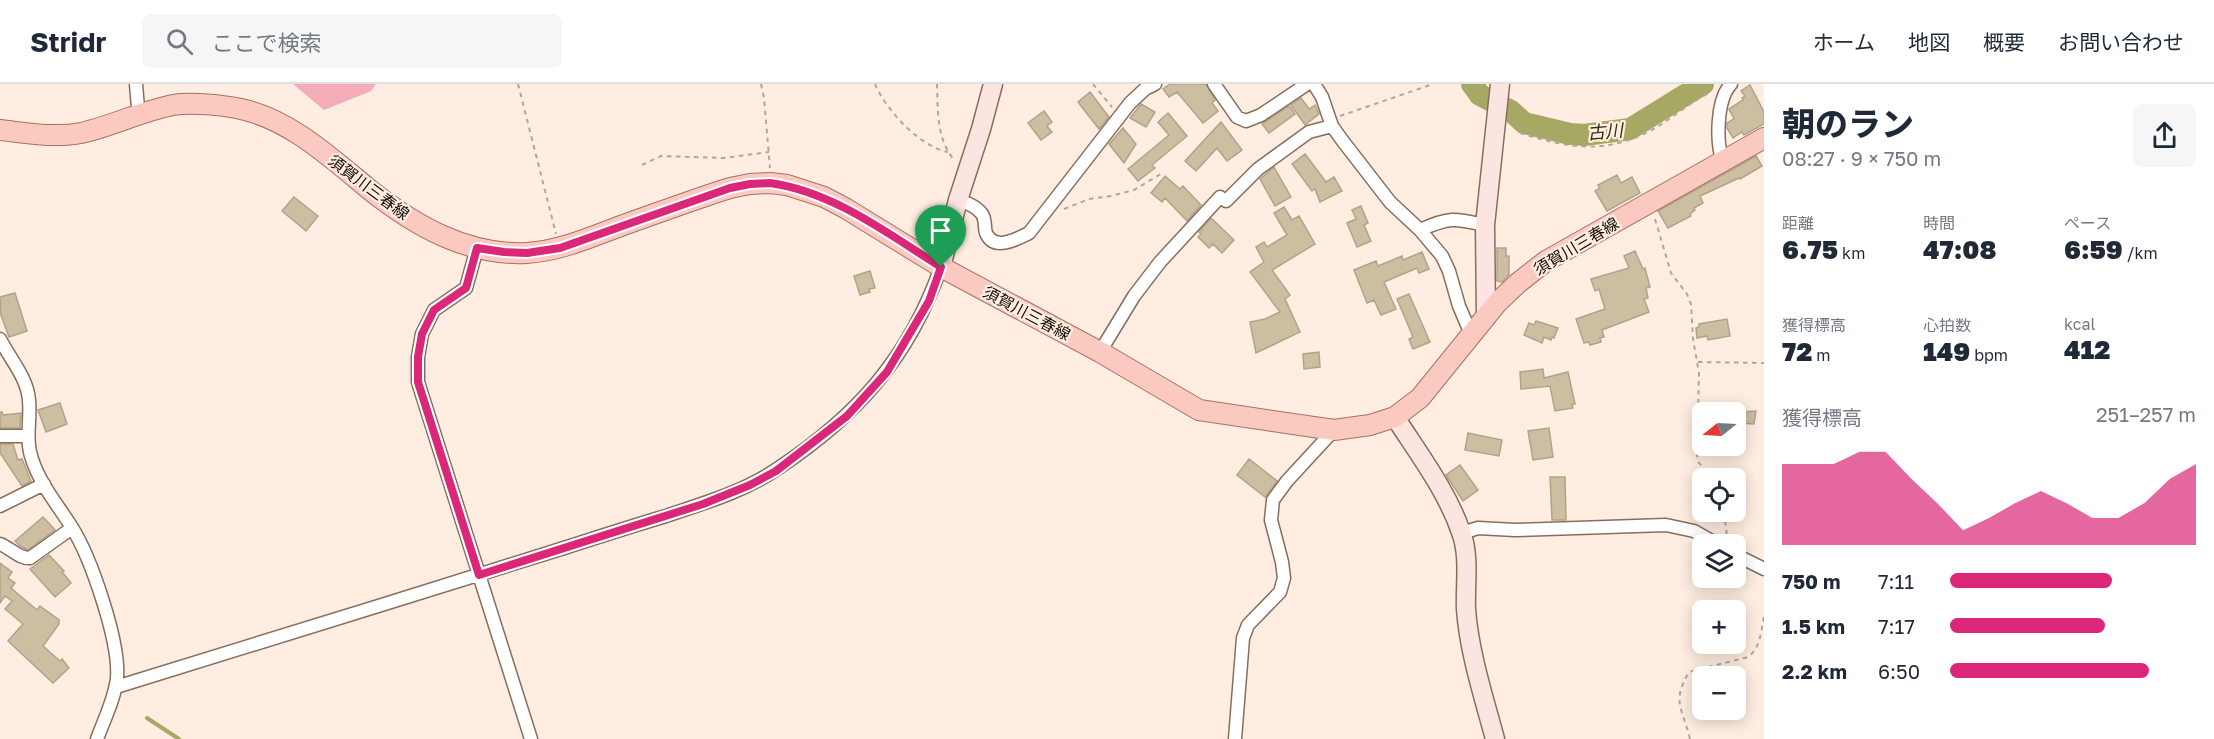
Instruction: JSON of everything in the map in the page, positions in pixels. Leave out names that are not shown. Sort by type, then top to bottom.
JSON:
[{"type":"main road","name":"須賀川三春線","points":[[0,130],[47,136],[81,133],[175,105],[242,109],[281,122],[335,161],[400,214],[424,227],[477,248],[504,252],[527,253],[560,248],[722,190],[750,184],[787,185],[824,197],[846,208],[941,267],[1100,352],[1199,410],[1334,430],[1370,425],[1395,417],[1420,398],[1471,334],[1518,283],[1546,261],[1764,138]]},
{"type":"street","points":[[136,84],[138,108],[142,114]]},
{"type":"street","points":[[116,687],[703,504],[750,485],[776,471],[847,416],[887,372],[929,301],[941,267],[957,200],[993,84]]},
{"type":"street","points":[[957,200],[973,206],[982,214],[985,232],[991,239],[1007,243],[1029,233],[1136,96],[1155,84]]},
{"type":"street","points":[[1214,84],[1237,117],[1246,121],[1261,115],[1307,84]]},
{"type":"street","points":[[1314,84],[1322,97],[1331,123],[1390,202],[1420,230],[1445,263],[1471,334]]},
{"type":"street","points":[[1486,317],[1485,225],[1500,84]]},
{"type":"street","points":[[1723,163],[1719,145],[1721,98],[1728,87]]},
{"type":"street","points":[[1100,352],[1134,296],[1160,262],[1223,199],[1258,169],[1309,132],[1331,123]]},
{"type":"street","points":[[1420,230],[1457,218],[1485,225]]},
{"type":"street","points":[[477,248],[466,288],[434,310],[422,334],[418,357],[418,382],[531,739]]},
{"type":"street","points":[[0,339],[5,359],[23,376],[28,393],[30,402],[28,436],[32,461],[87,556],[116,648],[116,687],[97,739]]},
{"type":"street","points":[[1395,417],[1442,492],[1462,533],[1467,569],[1466,611],[1477,674],[1494,739]]},
{"type":"street","points":[[1235,739],[1243,638],[1248,625],[1280,592],[1284,578],[1271,520],[1273,500],[1287,481],[1334,430]]},
{"type":"street","points":[[0,436],[28,436]]},
{"type":"street","points":[[0,506],[44,484]]},
{"type":"street","points":[[1462,533],[1478,528],[1515,530],[1666,525],[1700,534]]},
{"type":"street","points":[[0,544],[9,547],[24,559],[30,558],[72,528]]},
{"type":"street","points":[[1746,560],[1764,569]]},
{"type":"path","points":[[518,84],[560,248]]},
{"type":"path","points":[[760,84],[764,98],[770,183]]},
{"type":"path","points":[[876,84],[883,100],[920,138],[935,149],[948,152]]},
{"type":"path","points":[[937,84],[936,116],[948,152],[967,173]]},
{"type":"path","points":[[1093,84],[1120,118]]},
{"type":"path","points":[[1331,123],[1433,84]]},
{"type":"path","points":[[1520,133],[1576,147],[1609,146],[1656,128],[1709,93],[1728,87]]},
{"type":"path","points":[[642,165],[661,156],[724,158],[769,152]]},
{"type":"path","points":[[1050,207],[1058,211],[1089,199],[1123,194],[1143,186],[1164,172]]},
{"type":"path","points":[[1649,202],[1671,273],[1690,298],[1699,373],[1697,456],[1699,463],[1704,468]]},
{"type":"path","points":[[1697,362],[1764,363]]},
{"type":"path","points":[[1690,739],[1680,712],[1679,696],[1689,672],[1748,657],[1759,644],[1764,616]]},
{"type":"shaded area","points":[[293,84],[376,84],[371,91],[324,110]]},
{"type":"building","points":[[1170,84],[1206,84],[1215,100],[1212,103],[1218,111],[1203,123],[1177,92],[1169,97],[1163,89]]},
{"type":"building","points":[[1750,85],[1764,112],[1764,124],[1733,138],[1727,128],[1727,123],[1734,119],[1729,109],[1743,100],[1745,96],[1741,91]]},
{"type":"building","points":[[1090,92],[1109,117],[1099,129],[1078,102]]},
{"type":"building","points":[[1301,98],[1309,109],[1315,105],[1319,114],[1305,125],[1291,105]]},
{"type":"building","points":[[1141,104],[1155,112],[1146,127],[1130,118]]},
{"type":"building","points":[[1289,106],[1295,114],[1269,133],[1262,124]]},
{"type":"building","points":[[1044,111],[1052,122],[1047,126],[1052,132],[1041,140],[1028,123]]},
{"type":"building","points":[[1168,113],[1187,136],[1152,165],[1155,168],[1138,181],[1128,169],[1169,135],[1158,122]]},
{"type":"building","points":[[1221,122],[1242,150],[1227,161],[1217,148],[1196,171],[1185,161]]},
{"type":"building","points":[[1123,128],[1136,144],[1124,163],[1109,144]]},
{"type":"building","points":[[1305,154],[1326,182],[1334,177],[1342,191],[1320,202],[1315,189],[1312,191],[1292,164]]},
{"type":"building","points":[[1756,156],[1762,166],[1740,179],[1700,196],[1703,203],[1694,208],[1691,216],[1668,228],[1658,211]]},
{"type":"building","points":[[1274,167],[1291,197],[1275,206],[1260,179]]},
{"type":"building","points":[[1617,175],[1621,183],[1632,177],[1640,193],[1607,211],[1595,191],[1600,188],[1598,185]]},
{"type":"building","points":[[1165,176],[1180,189],[1183,186],[1201,205],[1187,221],[1165,198],[1162,202],[1151,193]]},
{"type":"building","points":[[294,197],[318,216],[306,231],[282,211]]},
{"type":"building","points":[[1361,206],[1368,223],[1364,225],[1371,241],[1357,247],[1347,223],[1356,219],[1352,210]]},
{"type":"building","points":[[1284,207],[1292,220],[1299,216],[1315,244],[1272,270],[1290,295],[1285,299],[1300,332],[1256,353],[1250,322],[1265,319],[1280,312],[1250,272],[1264,262],[1256,247],[1264,242],[1267,247],[1287,235],[1274,213]]},
{"type":"building","points":[[1211,218],[1234,240],[1222,253],[1213,244],[1209,248],[1198,237],[1201,234],[1199,232]]},
{"type":"building","points":[[1497,248],[1506,248],[1506,256],[1509,256],[1509,275],[1502,282],[1497,281]]},
{"type":"building","points":[[1635,251],[1643,269],[1645,268],[1650,287],[1646,288],[1648,298],[1644,299],[1649,312],[1602,330],[1604,337],[1600,338],[1601,342],[1590,345],[1589,342],[1584,343],[1576,319],[1605,309],[1599,289],[1595,291],[1591,279],[1629,268],[1624,256]]},
{"type":"building","points":[[1422,252],[1429,269],[1419,273],[1417,268],[1384,282],[1396,309],[1381,315],[1374,300],[1367,303],[1354,270],[1376,261],[1378,266],[1402,256],[1403,260]]},
{"type":"building","points":[[870,271],[875,288],[860,295],[854,276]]},
{"type":"building","points":[[15,293],[27,331],[9,337],[1,315],[0,297]]},
{"type":"building","points":[[1409,294],[1430,342],[1413,349],[1409,339],[1413,337],[1397,299]]},
{"type":"building","points":[[1727,319],[1730,336],[1708,340],[1707,336],[1697,338],[1696,328],[1699,324]]},
{"type":"building","points":[[1536,321],[1558,328],[1554,338],[1552,337],[1551,340],[1544,337],[1542,343],[1524,335],[1529,323],[1534,325]]},
{"type":"building","points":[[1319,352],[1320,367],[1304,369],[1303,354]]},
{"type":"building","points":[[1543,369],[1544,378],[1568,372],[1575,404],[1572,404],[1573,408],[1555,411],[1550,386],[1521,389],[1520,372]]},
{"type":"building","points":[[60,403],[67,424],[46,432],[38,410]]},
{"type":"building","points":[[1756,411],[1754,424],[1746,424],[1746,412]]},
{"type":"building","points":[[0,412],[3,415],[21,413],[20,428],[0,428]]},
{"type":"building","points":[[1549,428],[1553,457],[1533,460],[1528,431]]},
{"type":"building","points":[[1468,433],[1502,440],[1499,456],[1465,450]]},
{"type":"building","points":[[0,444],[13,444],[18,460],[22,459],[31,481],[22,486],[0,453]]},
{"type":"building","points":[[1249,459],[1277,481],[1265,497],[1237,475]]},
{"type":"building","points":[[1460,465],[1478,490],[1463,501],[1446,475]]},
{"type":"building","points":[[1550,477],[1565,477],[1566,520],[1552,520]]},
{"type":"building","points":[[43,517],[55,530],[28,550],[20,546],[15,541]]},
{"type":"building","points":[[49,555],[64,571],[62,572],[71,583],[55,597],[30,569]]},
{"type":"building","points":[[0,563],[12,572],[8,578],[15,583],[11,588],[37,610],[40,606],[59,620],[59,624],[43,646],[60,661],[62,659],[69,668],[53,683],[8,641],[23,624],[5,609],[12,601],[5,596],[0,603]]},
{"type":"waterway","name":"古川","points":[[1472,84],[1480,95],[1511,111],[1524,123],[1584,135],[1630,129],[1703,84]]},
{"type":"waterway","points":[[147,718],[179,739]]},
{"type":"route","points":[[770,183],[787,185],[824,197],[846,208],[941,267],[929,301],[887,372],[847,416],[776,471],[750,485],[703,504],[479,575],[418,382],[418,357],[422,334],[434,310],[466,288],[477,248],[527,253],[560,248],[706,195],[750,184],[770,183]]}]
